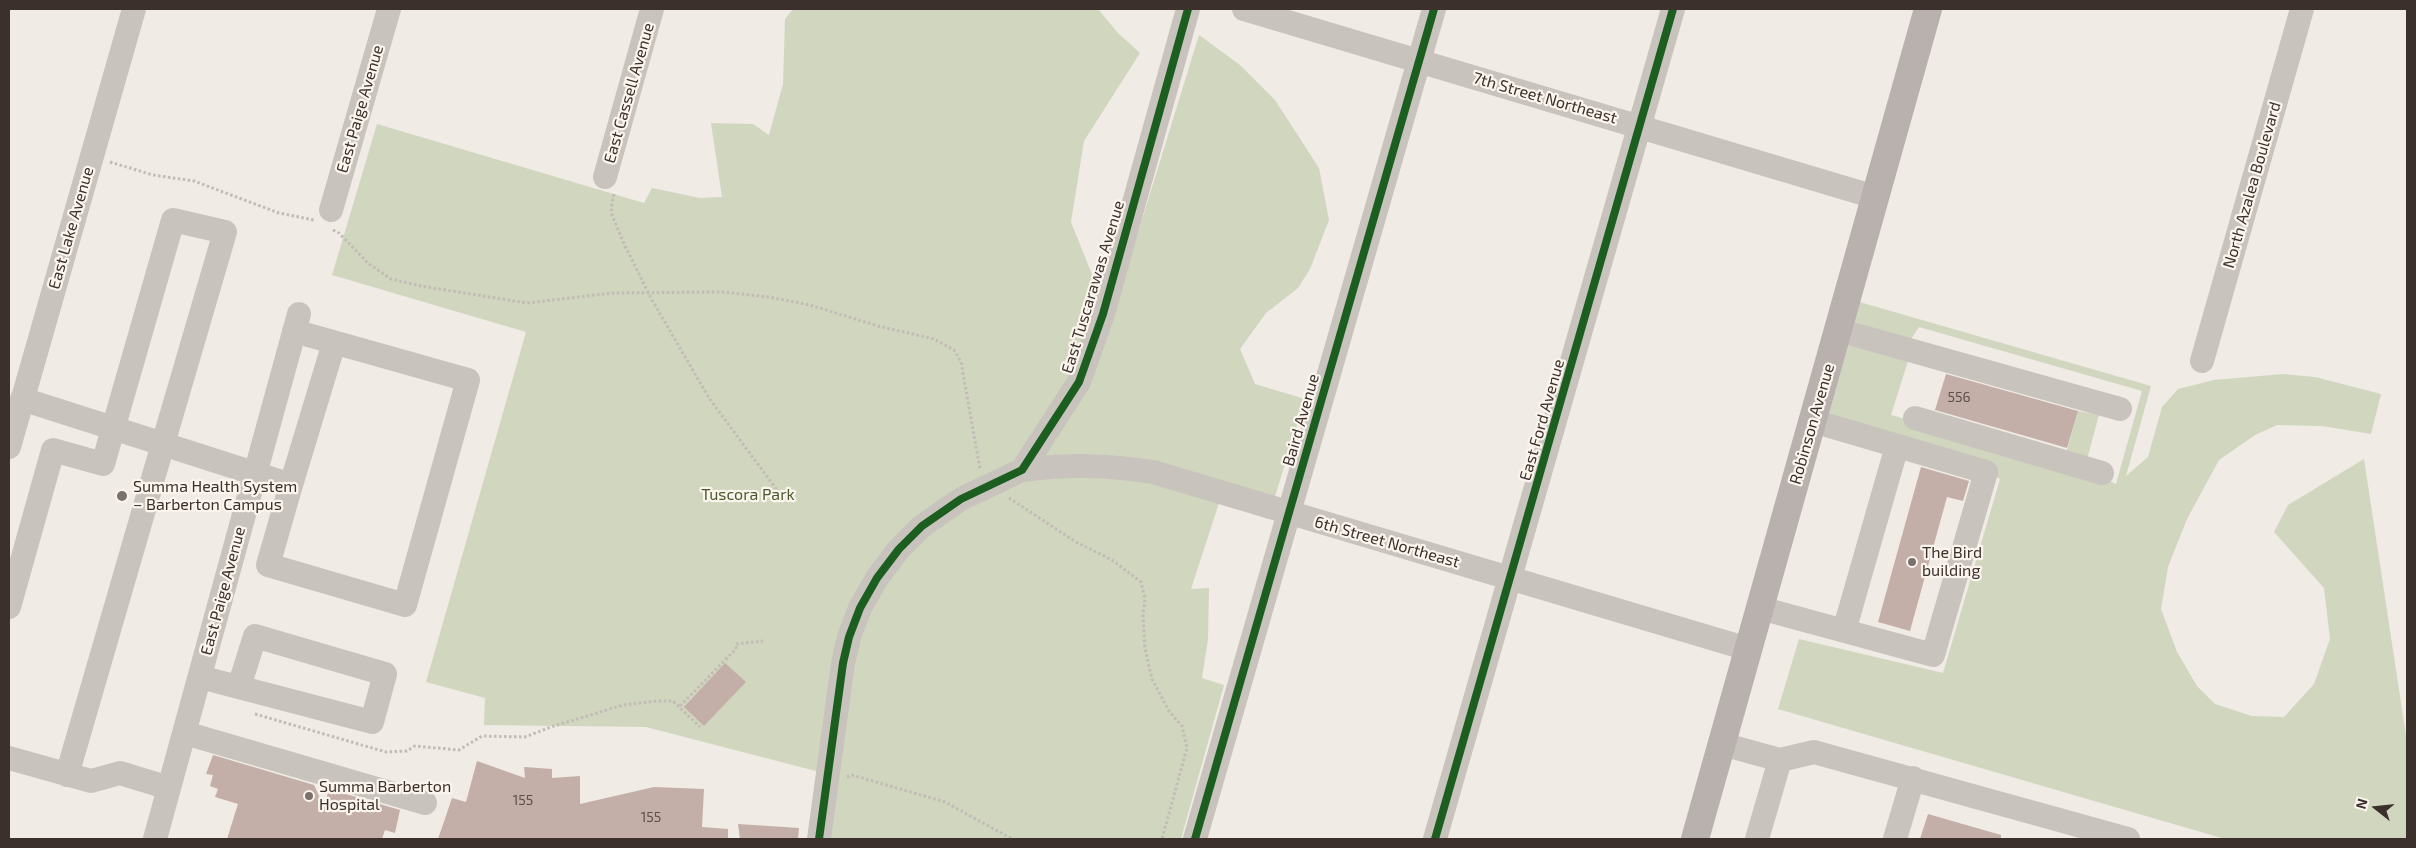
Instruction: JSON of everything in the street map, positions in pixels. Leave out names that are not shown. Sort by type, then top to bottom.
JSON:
[{"type":"main road","name":"Robinson Avenue","points":[[1695,839],[1928,9]]},
{"type":"street","name":"East Lake Avenue","points":[[9,447],[17,401],[134,9]]},
{"type":"street","name":"East Paige Avenue","points":[[325,219],[389,9]]},
{"type":"street","name":"East Cassell Avenue","points":[[610,185],[652,9]]},
{"type":"street","name":"East Tuscarawas Avenue","points":[[1022,470],[1079,382],[1092,348],[1188,9]]},
{"type":"street","name":"7th Street Northeast","points":[[1244,9],[1875,197]]},
{"type":"street","name":"Baird Avenue","points":[[1195,839],[1434,9]]},
{"type":"street","name":"East Ford Avenue","points":[[1435,839],[1673,9]]},
{"type":"street","name":"North Azalea Boulevard","points":[[2202,361],[2302,9]]},
{"type":"street","points":[[9,607],[53,450],[102,464],[172,220],[226,232],[67,775]]},
{"type":"street","name":"East Paige Avenue","points":[[155,839],[254,473],[297,323],[334,343]]},
{"type":"street","points":[[1838,330],[2120,409]]},
{"type":"street","points":[[334,343],[468,380],[405,605],[268,565],[291,485],[334,343]]},
{"type":"street","points":[[17,401],[66,413],[291,485]]},
{"type":"street","points":[[1915,418],[2102,473]]},
{"type":"street","points":[[1760,608],[1933,655],[1986,472],[1813,421]]},
{"type":"street","points":[[1844,630],[1897,446]]},
{"type":"street","name":"6th Street Northeast","points":[[1022,470],[1075,465],[1105,465],[1153,472],[1748,649]]},
{"type":"street","points":[[820,839],[843,664],[849,637],[860,608],[877,578],[899,548],[922,526],[961,499],[1022,470]]},
{"type":"street","points":[[200,677],[372,722],[385,674],[255,636],[239,687]]},
{"type":"street","points":[[184,733],[425,803]]},
{"type":"street","points":[[1722,744],[1780,760],[1814,752],[2128,839]]},
{"type":"street","points":[[9,758],[91,782],[120,773],[169,788]]},
{"type":"street","points":[[1757,839],[1780,760]]},
{"type":"street","points":[[1894,839],[1913,778]]},
{"type":"path","points":[[92,154],[153,175],[194,180],[279,213],[313,219],[325,219],[368,264],[390,279],[421,286],[527,303],[612,293],[722,292],[810,305],[878,326],[934,339],[954,350],[961,362],[983,488],[1001,494],[1030,510],[1076,542],[1112,560],[1141,582],[1145,598],[1143,616],[1144,649],[1152,679],[1169,711],[1182,726],[1187,748],[1162,839]]},
{"type":"path","points":[[610,185],[612,215],[648,293],[709,398],[780,494]]},
{"type":"path","points":[[680,706],[736,649],[736,644],[764,641]]},
{"type":"path","points":[[249,713],[386,752],[407,752],[415,746],[459,750],[482,736],[525,737],[551,726],[634,703],[668,701],[680,706],[700,727]]},
{"type":"path","points":[[827,782],[839,781],[852,775],[924,794],[945,802],[1012,839]]},
{"type":"green space","name":"Tuscora Park","points":[[793,9],[1098,9],[1118,33],[1140,53],[1084,141],[1071,222],[1095,282],[1124,278],[1199,35],[1240,65],[1275,100],[1319,168],[1329,220],[1310,269],[1298,288],[1266,313],[1240,349],[1255,384],[1305,399],[1268,519],[1219,503],[1191,589],[1209,588],[1208,639],[1202,678],[1224,685],[1181,839],[829,839],[835,776],[646,727],[484,725],[485,698],[426,682],[526,332],[332,275],[377,124],[644,203],[652,188],[700,198],[722,197],[711,123],[753,124],[769,135],[783,84],[785,19]]},
{"type":"green space","points":[[1856,301],[2151,386],[2126,476],[2148,457],[2162,407],[2178,389],[2214,380],[2283,374],[2315,377],[2381,394],[2371,434],[2322,426],[2277,425],[2255,435],[2219,460],[2187,519],[2168,567],[2161,609],[2177,652],[2197,686],[2215,704],[2252,716],[2284,717],[2314,684],[2330,639],[2324,588],[2274,532],[2288,505],[2364,459],[2407,742],[2407,839],[2225,839],[1778,709],[1799,639],[1943,673],[2000,479],[1932,446],[1824,414],[1843,346],[1853,345],[1908,361],[1891,415],[2065,462],[2116,484],[2142,391],[1919,327],[1911,339],[1850,321]]},
{"type":"green space","points":[[2078,411],[2099,415],[2086,463],[2065,457]]},
{"type":"building","points":[[1946,374],[2078,411],[2067,448],[1935,410]]},
{"type":"building","name":"The Bird building","points":[[1921,467],[1969,481],[1963,501],[1947,497],[1910,631],[1878,622]]},
{"type":"building","points":[[725,663],[746,682],[704,726],[684,707]]},
{"type":"building","name":"Summa Barberton Hospital","points":[[213,755],[314,785],[324,807],[329,789],[400,810],[395,833],[385,830],[382,839],[227,839],[238,804],[215,797],[218,789],[210,786],[213,775],[206,774]]},
{"type":"building","points":[[477,761],[525,778],[524,767],[552,769],[552,778],[580,776],[580,804],[654,787],[704,789],[702,827],[728,829],[728,839],[438,839],[452,798],[466,802]]},
{"type":"building","points":[[1928,814],[2001,835],[2001,839],[1920,839]]},
{"type":"building","points":[[738,824],[799,828],[798,839],[740,839]]},
{"type":"cycle path","points":[[819,839],[843,663],[849,637],[860,608],[877,578],[899,549],[922,526],[961,499],[1022,470],[1079,382],[1103,314],[1188,9]]},
{"type":"cycle path","points":[[1195,839],[1434,9]]},
{"type":"cycle path","points":[[1435,839],[1673,9]]},
{"type":"place","name":"Summa Health System – Barberton Campus","points":[[122,496]]},
{"type":"place","name":"The Bird building","points":[[1912,562]]},
{"type":"place","name":"Summa Barberton Hospital","points":[[309,796]]}]
